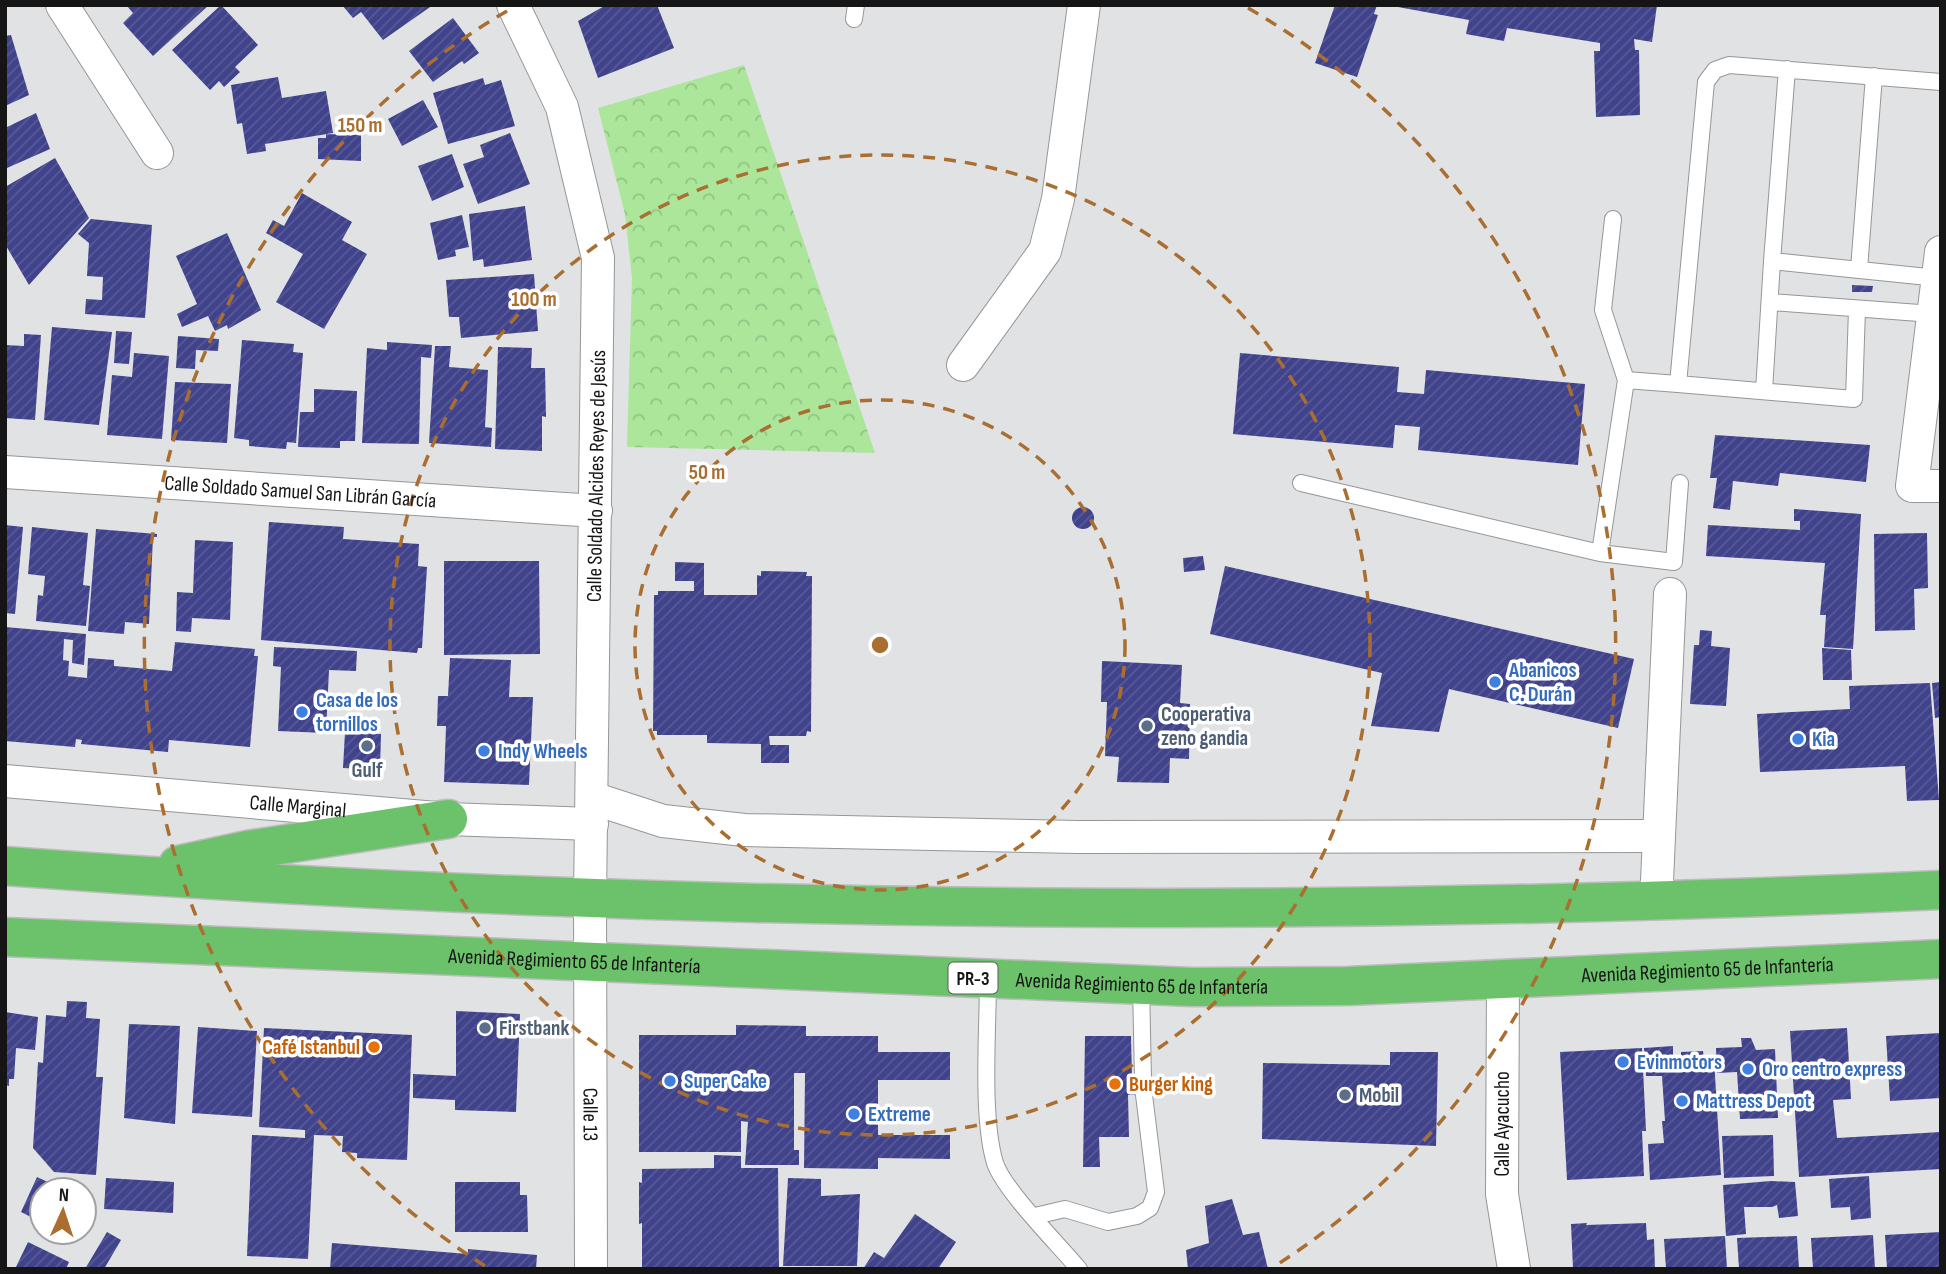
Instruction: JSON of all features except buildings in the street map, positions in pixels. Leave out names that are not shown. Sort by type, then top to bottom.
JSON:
[{"type":"highway","points":[[134,875],[247,850],[448,818]]},
{"type":"highway","points":[[5,866],[590,900],[1252,910],[1656,903],[1941,890]]},
{"type":"highway","name":"Avenida Regimiento 65 de Infantería","points":[[5,937],[1141,985],[1348,986],[1941,959]]},
{"type":"street","points":[[62,5],[157,153]]},
{"type":"street","name":"Calle Soldado Alcides Reyes de Jesús","points":[[513,5],[562,107],[598,258],[590,900],[592,962]]},
{"type":"street","points":[[963,365],[1045,251],[1058,199],[1084,5]]},
{"type":"street","points":[[1939,265],[1912,486],[1941,486]]},
{"type":"street","name":"Calle Soldado Samuel San Librán García","points":[[5,472],[596,511]]},
{"type":"street","points":[[1656,903],[1670,594]]},
{"type":"street","name":"Calle Marginal","points":[[5,781],[448,818],[592,811],[744,830],[1078,837],[1658,836]]},
{"type":"street","name":"Calle 13","points":[[591,1269],[592,962]]},
{"type":"street","name":"Calle Ayacucho","points":[[1503,979],[1502,1194],[1514,1269]]},
{"type":"lane","points":[[1678,384],[1706,82],[1716,70],[1729,65],[1941,82]]},
{"type":"lane","points":[[1763,391],[1787,69]]},
{"type":"lane","points":[[1859,269],[1874,76]]},
{"type":"lane","points":[[1600,553],[1626,380],[1603,310],[1613,219]]},
{"type":"lane","points":[[1772,261],[1859,269],[1939,265]]},
{"type":"lane","points":[[1770,302],[1933,314]]},
{"type":"lane","points":[[1626,380],[1854,399],[1857,309]]},
{"type":"lane","points":[[1301,483],[1600,553],[1674,562],[1680,482]]},
{"type":"lane","points":[[988,979],[989,1119],[996,1164],[1012,1192],[1079,1269]]},
{"type":"lane","points":[[1035,1216],[1065,1209],[1108,1222],[1137,1216],[1150,1208],[1156,1192],[1144,1087],[1141,985]]},
{"type":"green space","points":[[744,65],[875,453],[627,447],[632,278],[625,214],[598,108]]},
{"type":"place","name":"Abanicos C. Durán","points":[[1495,682]]},
{"type":"place","name":"Casa de los tornillos","points":[[302,712]]},
{"type":"place","name":"Cooperativa zeno gandia","points":[[1147,726]]},
{"type":"place","name":"Kia","points":[[1798,739]]},
{"type":"place","name":"Gulf","points":[[367,746]]},
{"type":"place","name":"Indy Wheels","points":[[484,751]]},
{"type":"place","name":"Firstbank","points":[[485,1028]]},
{"type":"place","name":"Café Istanbul","points":[[374,1047]]},
{"type":"place","name":"Evinmotors","points":[[1623,1062]]},
{"type":"place","name":"Oro centro express","points":[[1748,1069]]},
{"type":"place","name":"Super Cake","points":[[670,1081]]},
{"type":"place","name":"Burger king","points":[[1115,1084]]},
{"type":"place","name":"Mobil","points":[[1345,1095]]},
{"type":"place","name":"Mattress Depot","points":[[1682,1101]]},
{"type":"place","name":"Extreme","points":[[854,1114]]}]
